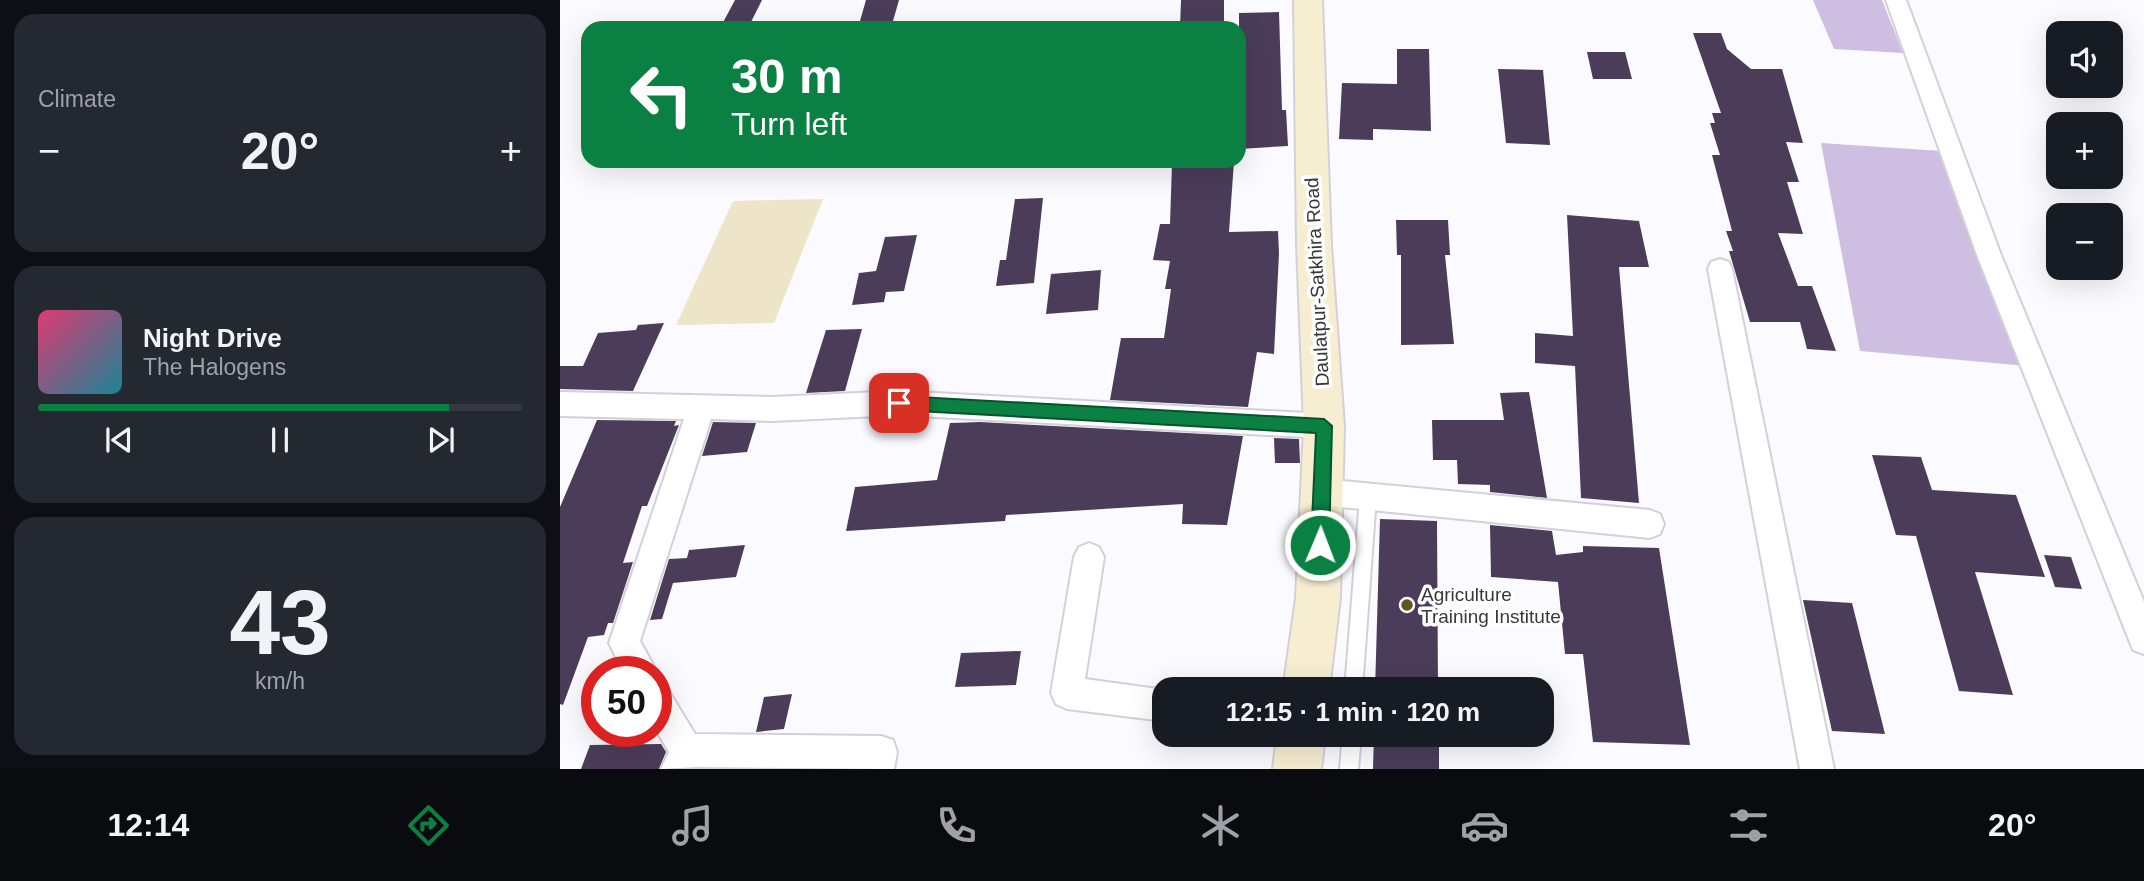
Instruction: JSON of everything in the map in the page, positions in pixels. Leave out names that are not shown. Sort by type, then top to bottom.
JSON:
[{"type":"main road","name":"Daulatpur-Satkhira Road","points":[[1308,0],[1314,246],[1324,426],[1318,598],[1308,677]]},
{"type":"main road","points":[[1297,769],[1300,747]]},
{"type":"street","points":[[1895,0],[1989,255],[2144,639]]},
{"type":"street","points":[[1720,269],[1817,769]]},
{"type":"street","points":[[560,404],[773,409],[899,403],[1324,426]]},
{"type":"street","points":[[632,656],[624,643],[701,408]]},
{"type":"street","points":[[1321,492],[1650,524]]},
{"type":"street","points":[[1089,556],[1066,693],[1152,704]]},
{"type":"street","points":[[672,736],[682,759],[881,752],[877,769]]},
{"type":"lane","points":[[1354,677],[1368,497]]},
{"type":"lane","points":[[1349,769],[1351,747]]},
{"type":"shaded area","points":[[1813,0],[1882,0],[1903,53],[1834,49]]},
{"type":"shaded area","points":[[1821,143],[1941,151],[2027,366],[1860,351]]},
{"type":"shaded area","points":[[823,199],[774,323],[676,325],[733,201]]},
{"type":"building","points":[[735,0],[762,0],[752,21],[724,21]]},
{"type":"building","points":[[866,0],[899,0],[893,21],[860,21]]},
{"type":"building","points":[[1181,0],[1224,0],[1224,21],[1180,21]]},
{"type":"building","points":[[1279,12],[1282,110],[1286,110],[1288,146],[1246,149],[1246,21],[1239,21],[1239,13]]},
{"type":"building","points":[[1693,33],[1721,33],[1727,49],[1751,69],[1782,69],[1803,143],[1786,142],[1799,182],[1787,182],[1803,234],[1778,233],[1798,286],[1812,286],[1836,351],[1807,349],[1800,322],[1750,322],[1729,251],[1733,251],[1726,231],[1732,231],[1712,155],[1720,155],[1710,123],[1715,123],[1712,113],[1721,113]]},
{"type":"building","points":[[1397,49],[1429,49],[1431,131],[1373,129],[1373,140],[1339,139],[1342,83],[1397,84]]},
{"type":"building","points":[[1587,52],[1625,52],[1632,79],[1593,79]]},
{"type":"building","points":[[1498,69],[1543,70],[1550,145],[1506,143]]},
{"type":"building","points":[[1172,168],[1234,168],[1229,232],[1278,231],[1274,354],[1257,352],[1248,407],[1110,400],[1121,338],[1164,338],[1171,289],[1165,289],[1170,261],[1153,260],[1160,224],[1170,224]]},
{"type":"building","points":[[1043,198],[1034,283],[996,286],[1000,260],[1006,260],[1015,199]]},
{"type":"building","points":[[1567,215],[1639,221],[1649,267],[1619,267],[1639,503],[1581,498],[1575,366],[1535,363],[1535,333],[1573,336]]},
{"type":"building","points":[[1396,220],[1448,220],[1450,255],[1445,255],[1454,344],[1401,345],[1401,255],[1397,255]]},
{"type":"building","points":[[917,235],[904,291],[886,292],[884,302],[852,305],[859,273],[876,271],[885,237]]},
{"type":"building","points":[[1101,270],[1098,310],[1046,314],[1051,274]]},
{"type":"building","points":[[664,323],[633,391],[560,389],[560,366],[583,366],[598,333],[636,330],[638,325]]},
{"type":"building","points":[[862,329],[845,391],[806,393],[826,330]]},
{"type":"building","points":[[1529,392],[1547,498],[1490,492],[1490,485],[1458,484],[1457,460],[1433,460],[1432,420],[1504,420],[1500,393]]},
{"type":"building","points":[[597,420],[676,421],[674,426],[679,425],[647,506],[642,506],[623,563],[633,562],[613,623],[608,623],[604,635],[588,637],[563,705],[560,704],[560,507]]},
{"type":"building","points":[[713,422],[756,423],[747,452],[702,456]]},
{"type":"building","points":[[980,422],[1243,436],[1227,525],[1182,524],[1183,504],[1006,515],[1005,521],[846,531],[855,487],[937,480],[950,423]]},
{"type":"building","points":[[1274,438],[1299,439],[1300,463],[1275,463]]},
{"type":"building","points":[[1872,455],[1921,457],[1932,490],[2016,495],[2045,577],[1975,572],[2013,695],[1959,691],[1916,536],[1896,535]]},
{"type":"building","name":"Agriculture Training Institute","points":[[1380,519],[1437,521],[1438,677],[1375,677]]},
{"type":"building","points":[[1490,525],[1552,531],[1556,555],[1583,552],[1583,546],[1659,548],[1690,745],[1593,742],[1583,654],[1565,654],[1558,582],[1491,577]]},
{"type":"building","points":[[745,545],[736,577],[673,583],[662,619],[650,620],[669,559],[687,558],[689,550]]},
{"type":"building","points":[[2044,555],[2071,557],[2082,589],[2055,587]]},
{"type":"building","points":[[1803,600],[1852,603],[1885,734],[1832,731]]},
{"type":"building","points":[[1021,651],[1016,685],[955,687],[961,653]]},
{"type":"building","points":[[792,694],[784,729],[756,732],[764,697]]},
{"type":"building","points":[[589,747],[663,747],[666,752],[659,769],[581,769]]},
{"type":"building","points":[[1374,747],[1439,747],[1439,769],[1373,769]]},
{"type":"place","name":"Agriculture Training Institute","points":[[1407,605]]},
{"type":"route","points":[[899,403],[1324,426],[1320,545]]}]
